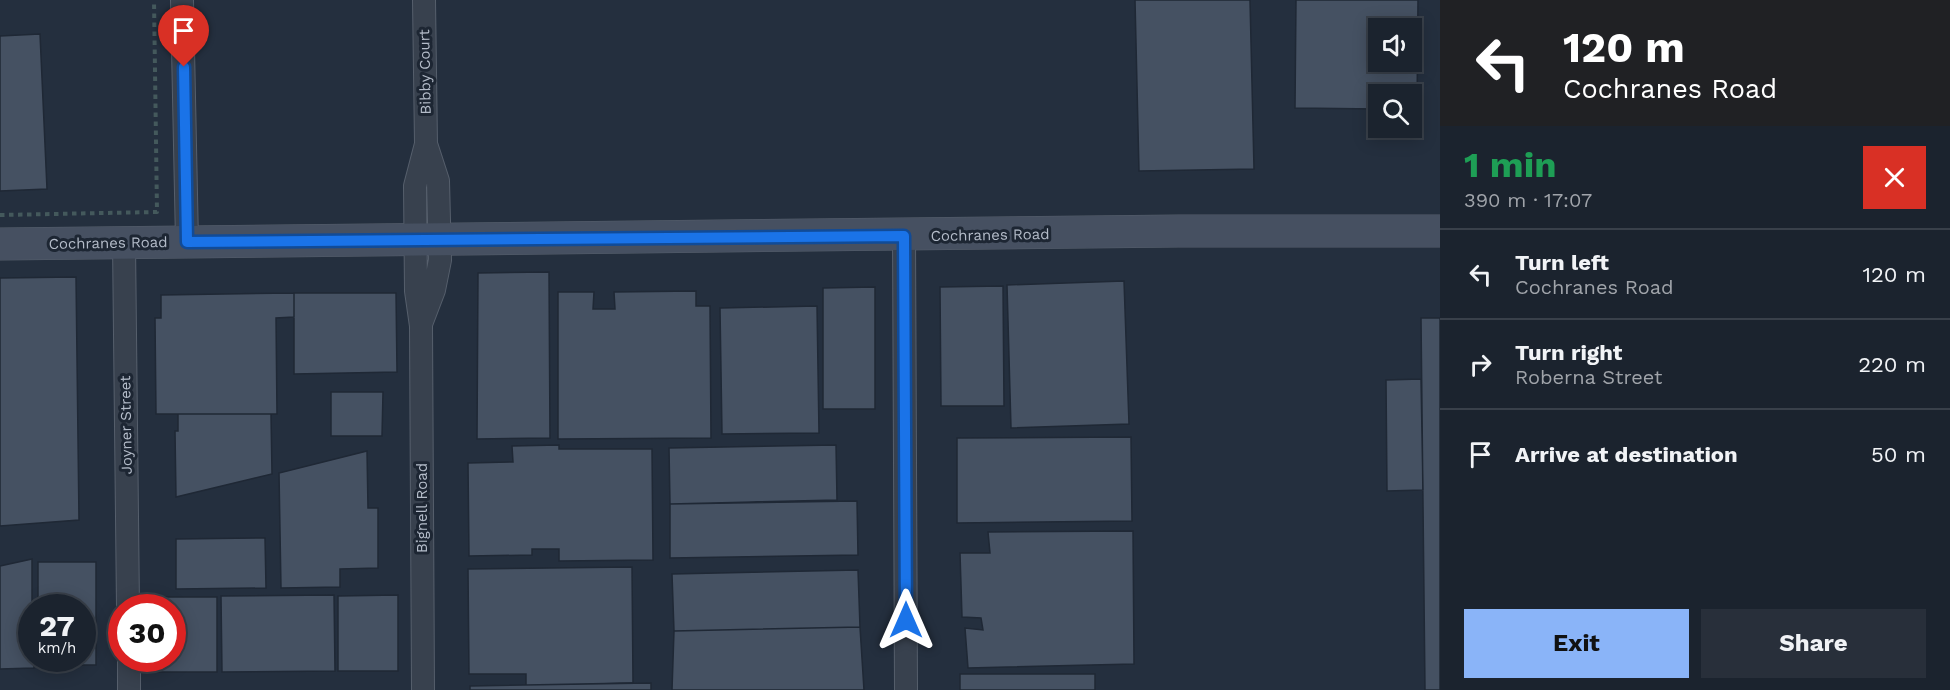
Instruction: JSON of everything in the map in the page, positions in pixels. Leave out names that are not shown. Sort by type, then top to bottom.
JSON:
[{"type":"street","points":[[182,0],[187,242]]},
{"type":"street","name":"Bibby Court","points":[[424,0],[426,144],[438,181],[427,240]]},
{"type":"street","name":"Cochranes Road","points":[[0,244],[904,236],[1179,231],[1440,231]]},
{"type":"street","points":[[904,236],[906,690]]},
{"type":"street","name":"Bignell Road","points":[[423,690],[421,326],[437,278],[440,260],[427,240]]},
{"type":"street","name":"Joyner Street","points":[[124,243],[128,594]]},
{"type":"street","points":[[129,672],[129,690]]},
{"type":"path","points":[[0,215],[157,212],[154,0]]},
{"type":"building","points":[[1135,0],[1250,0],[1254,169],[1139,171]]},
{"type":"building","points":[[1296,0],[1418,0],[1418,18],[1368,18],[1368,72],[1417,72],[1417,84],[1368,84],[1368,109],[1295,108]]},
{"type":"building","points":[[40,34],[47,189],[0,191],[0,36]]},
{"type":"building","points":[[549,272],[550,438],[477,439],[478,273]]},
{"type":"building","points":[[76,277],[79,520],[0,526],[0,278]]},
{"type":"building","points":[[1124,281],[1129,424],[1011,428],[1007,285]]},
{"type":"building","points":[[1003,286],[1004,406],[941,406],[940,287]]},
{"type":"building","points":[[875,287],[875,409],[823,409],[823,288]]},
{"type":"building","points":[[696,291],[696,306],[710,306],[711,438],[558,439],[558,292],[594,292],[593,309],[615,309],[614,292]]},
{"type":"building","points":[[294,293],[294,317],[276,318],[277,414],[156,414],[155,318],[161,318],[161,295]]},
{"type":"building","points":[[294,293],[396,293],[397,372],[294,374]]},
{"type":"building","points":[[817,306],[819,433],[722,434],[720,308]]},
{"type":"building","points":[[1421,318],[1440,318],[1440,690],[1425,690]]},
{"type":"building","points":[[1421,379],[1423,490],[1387,491],[1386,380]]},
{"type":"building","points":[[331,392],[383,392],[382,436],[331,436]]},
{"type":"building","points":[[178,414],[271,414],[272,474],[176,497],[175,431],[178,431]]},
{"type":"building","points":[[1131,437],[1132,521],[957,523],[957,438]]},
{"type":"building","points":[[559,445],[559,449],[652,449],[653,560],[559,561],[559,549],[532,549],[532,555],[469,556],[468,463],[513,462],[512,446]]},
{"type":"building","points":[[836,445],[837,500],[670,504],[669,448]]},
{"type":"building","points":[[367,451],[368,508],[378,508],[378,568],[340,569],[340,587],[281,588],[279,473]]},
{"type":"building","points":[[857,501],[858,555],[670,558],[670,504]]},
{"type":"building","points":[[1133,531],[1134,664],[968,668],[965,628],[983,630],[981,618],[962,617],[960,553],[990,553],[988,532]]},
{"type":"building","points":[[265,538],[266,588],[176,589],[176,539]]},
{"type":"building","points":[[32,559],[32,594],[18,594],[18,668],[0,669],[0,566]]},
{"type":"building","points":[[38,562],[96,562],[96,594],[38,594]]},
{"type":"building","points":[[632,567],[633,683],[526,685],[526,674],[469,674],[468,569]]},
{"type":"building","points":[[858,570],[860,627],[674,631],[672,574]]},
{"type":"building","points":[[334,595],[335,671],[222,672],[221,596]]},
{"type":"building","points":[[398,595],[398,671],[338,671],[338,596]]},
{"type":"building","points":[[186,597],[217,597],[217,672],[186,672]]},
{"type":"building","points":[[860,627],[864,690],[672,690],[674,631]]},
{"type":"building","points":[[960,674],[1095,674],[1095,690],[960,690]]},
{"type":"building","points":[[651,683],[651,690],[470,690],[470,686]]},
{"type":"route","points":[[184,67],[187,242],[904,236],[906,620]]}]
